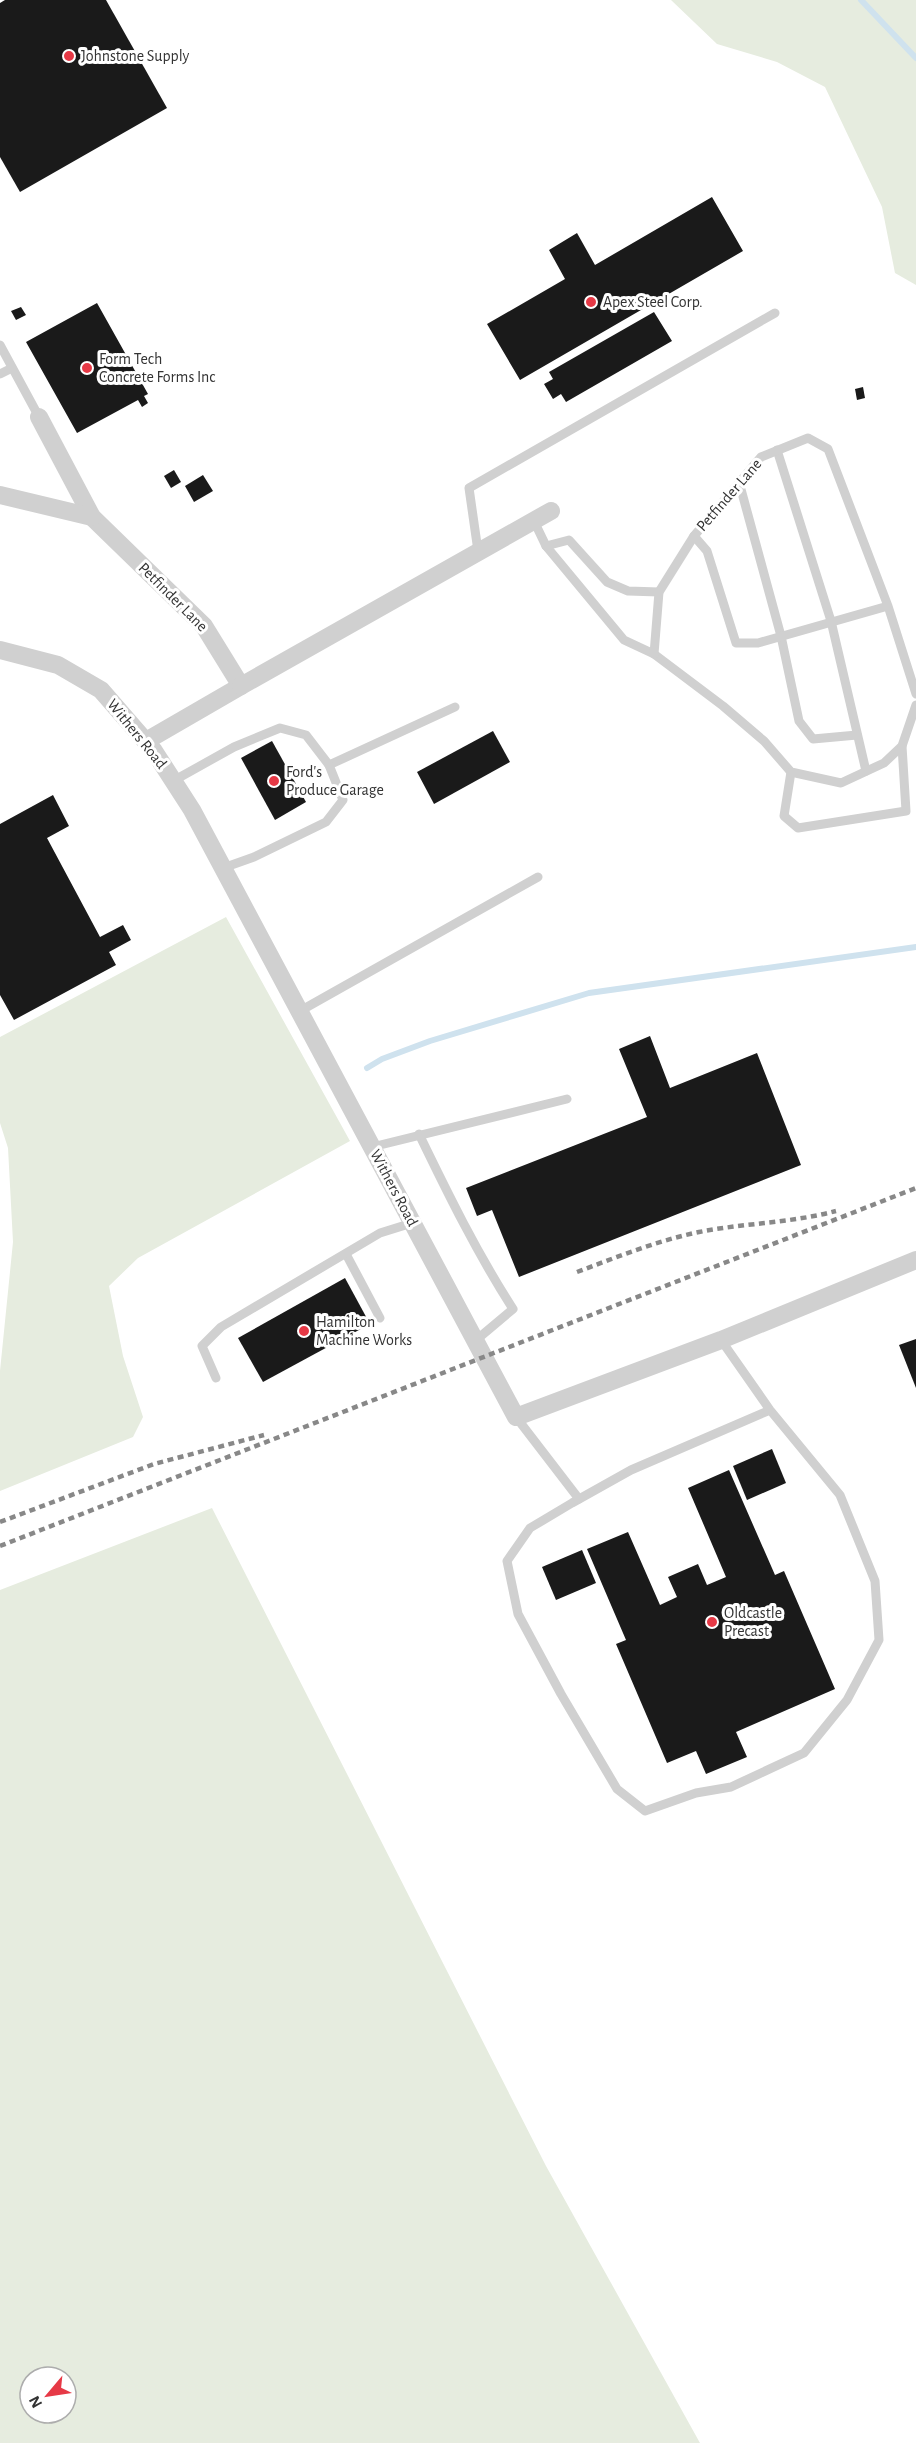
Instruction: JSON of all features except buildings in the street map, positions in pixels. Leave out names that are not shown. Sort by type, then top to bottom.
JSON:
[{"type":"street","name":"Petfinder Lane","points":[[39,417],[92,517],[204,626],[241,686]]},
{"type":"street","points":[[0,495],[92,517]]},
{"type":"street","points":[[146,741],[478,551],[551,512]]},
{"type":"street","name":"Withers Road","points":[[0,650],[58,665],[101,690],[146,741],[173,781],[192,810],[516,1417]]},
{"type":"street","points":[[516,1417],[720,1340],[916,1260]]},
{"type":"lane","points":[[478,551],[469,488],[775,313]]},
{"type":"lane","points":[[0,345],[39,417]]},
{"type":"lane","points":[[0,374],[12,368]]},
{"type":"lane","name":"Petfinder Lane","points":[[888,606],[758,643],[736,644],[707,551],[694,536],[760,457],[808,438],[828,449],[888,606],[916,694]]},
{"type":"lane","points":[[777,450],[831,621],[866,771]]},
{"type":"lane","points":[[739,482],[781,636],[798,721],[813,738],[857,735]]},
{"type":"lane","points":[[534,520],[546,546],[624,640],[654,654],[764,741],[791,771],[841,783],[884,763],[902,746]]},
{"type":"lane","points":[[654,654],[659,592],[694,536]]},
{"type":"lane","points":[[546,546],[568,540],[607,582],[628,591],[659,592]]},
{"type":"lane","points":[[791,771],[784,816],[798,828],[906,811],[902,746],[916,705]]},
{"type":"lane","points":[[329,765],[455,707]]},
{"type":"lane","points":[[173,781],[234,747],[280,728],[306,735],[329,765],[343,800],[326,822],[254,857],[223,868]]},
{"type":"lane","points":[[300,1011],[538,877]]},
{"type":"lane","points":[[372,1147],[567,1099]]},
{"type":"lane","points":[[419,1134],[469,1234],[513,1310],[475,1341]]},
{"type":"lane","points":[[216,1378],[202,1346],[221,1327],[295,1281],[380,1233],[412,1223]]},
{"type":"lane","points":[[346,1254],[380,1318]]},
{"type":"lane","points":[[720,1340],[770,1410],[840,1495],[875,1581],[879,1640],[847,1700],[804,1753],[732,1787],[696,1793],[645,1811],[617,1789],[561,1695],[518,1614],[507,1561],[530,1528],[579,1499],[631,1470],[770,1410]]},
{"type":"lane","points":[[516,1417],[579,1499]]},
{"type":"shaded area","points":[[671,0],[916,0],[916,285],[895,273],[882,207],[825,87],[777,62],[717,44]]},
{"type":"shaded area","points":[[226,917],[350,1141],[138,1258],[109,1286],[123,1356],[143,1417],[133,1437],[0,1491],[0,1371],[13,1242],[8,1148],[0,1123],[0,1037]]},
{"type":"shaded area","points":[[212,1508],[546,2166],[700,2443],[0,2443],[0,1590]]},
{"type":"waterway","points":[[861,0],[916,58]]},
{"type":"waterway","points":[[367,1068],[382,1059],[430,1041],[589,993],[916,947]]},
{"type":"railway","points":[[0,1546],[916,1188]]},
{"type":"railway","points":[[577,1272],[667,1240],[699,1232],[836,1211]]},
{"type":"railway","points":[[0,1522],[154,1464],[264,1435]]},
{"type":"place","name":"Johnstone Supply","points":[[69,56]]},
{"type":"place","name":"Apex Steel Corp.","points":[[591,302]]},
{"type":"place","name":"Form Tech Concrete Forms Inc","points":[[87,368]]},
{"type":"place","name":"Ford's Produce Garage","points":[[274,781]]},
{"type":"place","name":"Hamilton Machine Works","points":[[304,1331]]},
{"type":"place","name":"Oldcastle Precast","points":[[712,1622]]}]
